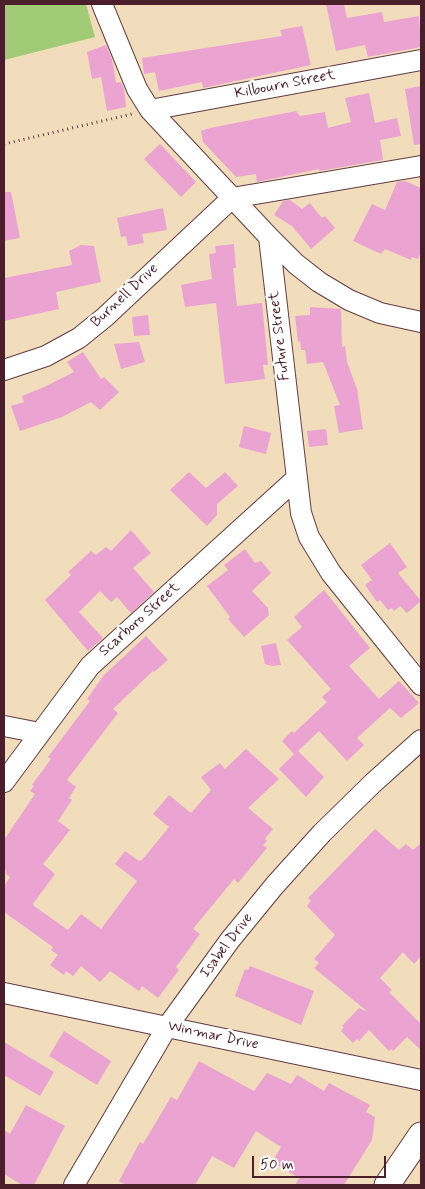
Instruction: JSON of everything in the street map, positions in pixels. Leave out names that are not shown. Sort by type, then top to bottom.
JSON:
[{"type":"street","points":[[102,4],[137,90],[150,110],[296,264],[319,282],[349,300],[380,313],[421,322]]},
{"type":"street","name":"Kilbourn Street","points":[[150,110],[421,60]]},
{"type":"street","points":[[232,198],[421,166]]},
{"type":"street","name":"Burnell Drive","points":[[4,370],[46,356],[79,338],[232,198]]},
{"type":"street","name":"Future Street","points":[[269,237],[301,512],[309,537],[321,560],[421,685]]},
{"type":"street","name":"Scarboro Street","points":[[4,782],[90,666],[297,478]]},
{"type":"street","points":[[4,726],[40,733]]},
{"type":"street","name":"Isabel Drive","points":[[74,1185],[167,1027],[230,940],[275,885],[329,826],[421,740]]},
{"type":"street","name":"Winmar Drive","points":[[4,993],[421,1080]]},
{"type":"street","points":[[387,1185],[421,1135]]},
{"type":"path","points":[[4,144],[150,110]]},
{"type":"green space","points":[[4,4],[86,4],[95,37],[4,60]]},
{"type":"building","points":[[326,4],[344,4],[347,18],[382,12],[384,22],[419,16],[421,47],[368,57],[365,45],[336,51]]},
{"type":"building","points":[[302,26],[311,65],[203,88],[202,82],[159,91],[155,72],[144,74],[142,58],[282,36],[280,30]]},
{"type":"building","points":[[106,45],[112,59],[116,83],[121,82],[124,89],[126,107],[107,111],[101,77],[92,79],[87,52]]},
{"type":"building","points":[[421,86],[421,144],[414,145],[405,89]]},
{"type":"building","points":[[369,93],[375,123],[397,118],[401,136],[380,140],[383,160],[319,171],[319,169],[257,182],[256,174],[236,177],[203,142],[201,131],[210,128],[296,111],[300,116],[325,112],[328,128],[351,122],[345,98]]},
{"type":"building","points":[[160,144],[196,182],[181,197],[144,159]]},
{"type":"building","points":[[405,181],[421,188],[421,252],[418,259],[412,257],[411,260],[385,249],[381,254],[353,241],[372,204],[385,210],[397,182]]},
{"type":"building","points":[[4,192],[11,192],[20,238],[4,241]]},
{"type":"building","points":[[290,200],[302,209],[310,203],[322,218],[325,216],[335,228],[311,249],[292,226],[274,215],[283,201]]},
{"type":"building","points":[[163,208],[167,230],[142,234],[144,243],[128,246],[126,236],[121,237],[117,218]]},
{"type":"building","points":[[234,244],[236,268],[233,268],[237,306],[262,303],[268,365],[263,365],[265,379],[225,384],[216,303],[185,307],[181,285],[212,279],[209,254],[216,253],[215,246]]},
{"type":"building","points":[[81,245],[94,246],[101,282],[56,292],[59,309],[4,321],[4,278],[72,265],[69,251]]},
{"type":"building","points":[[310,307],[341,309],[342,347],[345,346],[347,362],[357,389],[363,429],[339,433],[334,406],[340,405],[323,362],[307,364],[305,350],[301,350],[300,341],[298,342],[295,316],[310,315]]},
{"type":"building","points":[[148,315],[150,335],[134,336],[132,317]]},
{"type":"building","points":[[139,342],[145,362],[121,369],[114,344]]},
{"type":"building","points":[[83,352],[101,379],[104,377],[119,392],[100,410],[91,402],[62,417],[20,431],[11,406],[24,402],[22,396],[74,372],[67,362]]},
{"type":"building","points":[[244,426],[271,433],[266,454],[239,447]]},
{"type":"building","points":[[326,429],[328,445],[309,447],[307,431]]},
{"type":"building","points":[[189,472],[206,488],[225,472],[238,486],[217,504],[217,515],[207,526],[170,490]]},
{"type":"building","points":[[131,530],[151,553],[133,568],[154,592],[131,613],[117,597],[111,602],[100,591],[79,612],[103,638],[88,651],[45,600],[71,575],[68,572],[91,551],[96,555],[106,547],[111,551]]},
{"type":"building","points":[[390,543],[407,567],[398,573],[421,601],[407,613],[400,606],[394,611],[392,608],[388,610],[380,600],[377,602],[365,585],[372,580],[361,565]]},
{"type":"building","points":[[245,549],[255,563],[261,561],[271,573],[252,591],[268,608],[269,615],[244,637],[228,619],[230,617],[207,586],[228,570],[224,565]]},
{"type":"building","points":[[324,590],[370,648],[349,666],[379,699],[399,681],[419,703],[401,718],[390,708],[357,738],[364,745],[347,761],[319,731],[298,751],[324,777],[306,797],[279,769],[294,754],[282,741],[292,731],[294,733],[327,702],[322,697],[331,689],[287,640],[302,627],[294,617]]},
{"type":"building","points":[[146,636],[168,660],[153,671],[113,709],[118,713],[67,780],[76,787],[69,798],[72,800],[58,821],[70,830],[43,864],[55,874],[33,904],[34,906],[68,930],[81,914],[101,929],[137,881],[115,864],[125,851],[139,861],[142,860],[169,827],[153,814],[169,795],[191,813],[211,790],[201,777],[220,763],[225,769],[246,749],[279,779],[248,808],[273,829],[263,845],[267,848],[238,883],[234,879],[193,929],[200,934],[176,967],[179,970],[158,998],[142,986],[139,991],[110,971],[100,982],[81,966],[73,976],[66,971],[64,975],[50,965],[58,955],[51,950],[53,947],[4,912],[4,886],[10,877],[6,874],[4,864],[4,840],[35,794],[30,791],[34,786],[32,785],[51,759],[48,757],[90,701],[87,699],[104,675]]},
{"type":"building","points":[[276,643],[281,665],[272,666],[265,664],[261,646]]},
{"type":"building","points":[[375,829],[399,850],[406,844],[413,850],[421,843],[421,956],[414,964],[403,952],[380,978],[392,990],[389,992],[421,1024],[421,1050],[407,1037],[393,1051],[391,1049],[389,1051],[369,1030],[359,1041],[357,1039],[353,1043],[341,1031],[344,1027],[342,1026],[359,1008],[368,1012],[314,968],[319,963],[314,959],[335,935],[307,906],[311,901],[308,898]]},
{"type":"building","points":[[250,966],[314,991],[301,1025],[235,996],[245,969],[248,970]]},
{"type":"building","points":[[64,1031],[111,1061],[97,1085],[49,1056]]},
{"type":"building","points":[[4,1042],[54,1072],[40,1096],[4,1075]]},
{"type":"building","points":[[199,1061],[254,1091],[267,1073],[291,1084],[297,1075],[324,1091],[329,1083],[370,1105],[366,1112],[375,1117],[372,1140],[344,1185],[295,1185],[299,1178],[272,1162],[281,1147],[256,1131],[234,1168],[212,1156],[195,1185],[126,1185],[119,1181],[140,1142],[143,1144],[171,1097],[177,1100]]},
{"type":"building","points":[[26,1105],[65,1126],[34,1185],[22,1185],[4,1174],[4,1130],[10,1134]]}]
